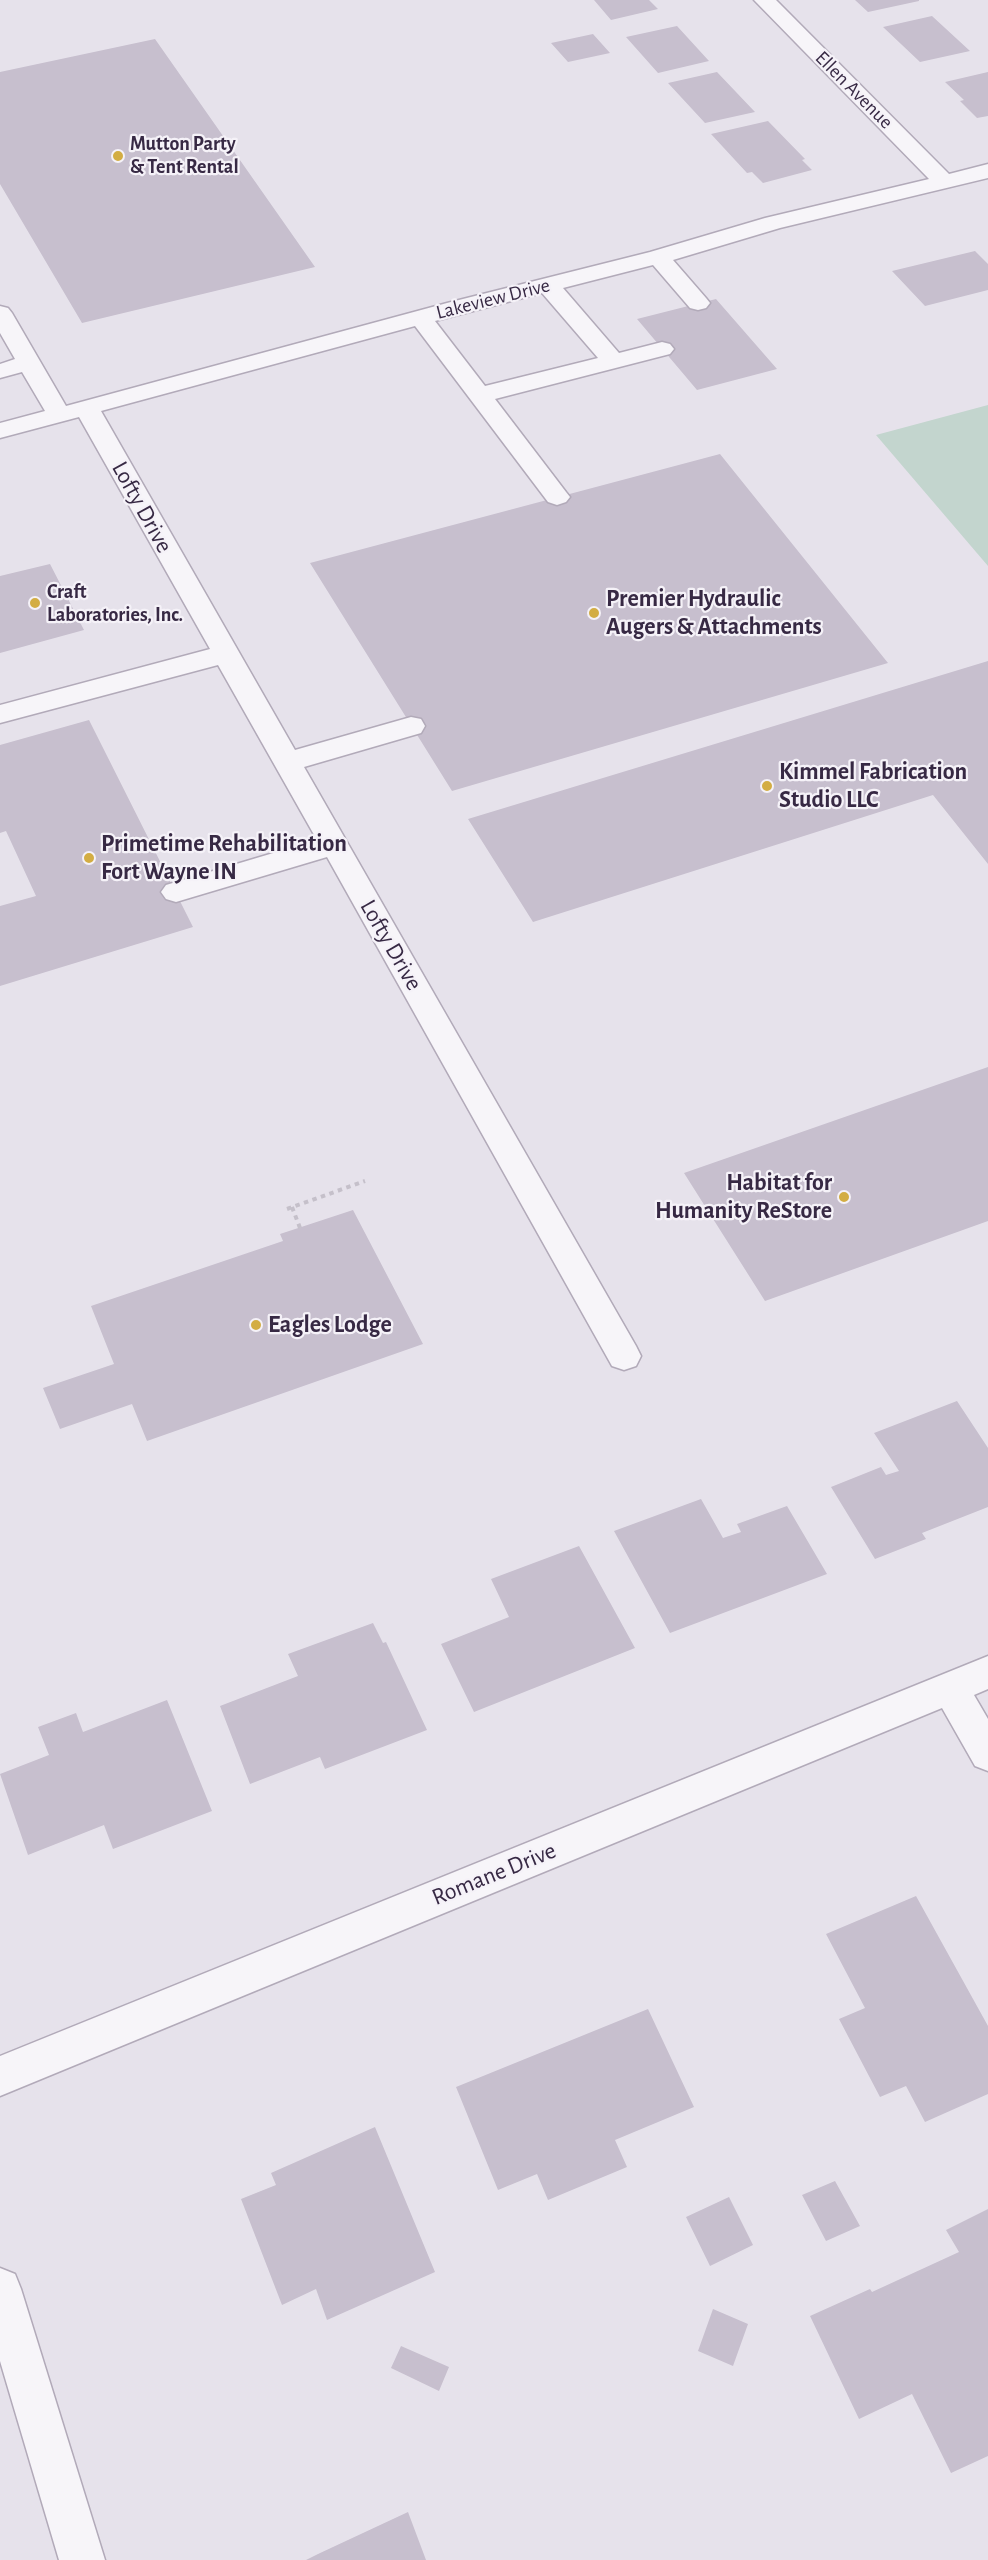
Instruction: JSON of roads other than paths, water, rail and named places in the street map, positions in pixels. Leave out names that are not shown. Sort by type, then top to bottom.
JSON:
[{"type":"street","name":"Ellen Avenue","points":[[764,0],[944,181]]},
{"type":"street","name":"Lakeview Drive","points":[[0,431],[657,257],[762,226],[988,171]]},
{"type":"street","points":[[657,257],[698,303]]},
{"type":"street","points":[[548,285],[613,362]]},
{"type":"street","name":"Lofty Drive","points":[[0,313],[29,363],[73,412],[225,654],[624,1356]]},
{"type":"street","points":[[421,318],[557,497]]},
{"type":"street","points":[[480,396],[662,349]]},
{"type":"street","points":[[0,371],[29,363]]},
{"type":"street","points":[[0,714],[225,654]]},
{"type":"street","points":[[287,762],[411,726]]},
{"type":"street","points":[[176,892],[334,845]]},
{"type":"street","name":"Romane Drive","points":[[0,2076],[988,1672]]},
{"type":"street","points":[[950,1687],[988,1754]]},
{"type":"street","points":[[0,2289],[82,2560]]},
{"type":"place","name":"Mutton Party & Tent Rental","points":[[118,156]]},
{"type":"place","name":"Craft Laboratories, Inc.","points":[[35,603]]},
{"type":"place","name":"Premier Hydraulic Augers & Attachments","points":[[594,613]]},
{"type":"place","name":"Kimmel Fabrication Studio LLC","points":[[767,786]]},
{"type":"place","name":"Primetime Rehabilitation Fort Wayne IN","points":[[89,858]]},
{"type":"place","name":"Habitat for Humanity ReStore","points":[[844,1197]]},
{"type":"place","name":"Eagles Lodge","points":[[256,1325]]}]
